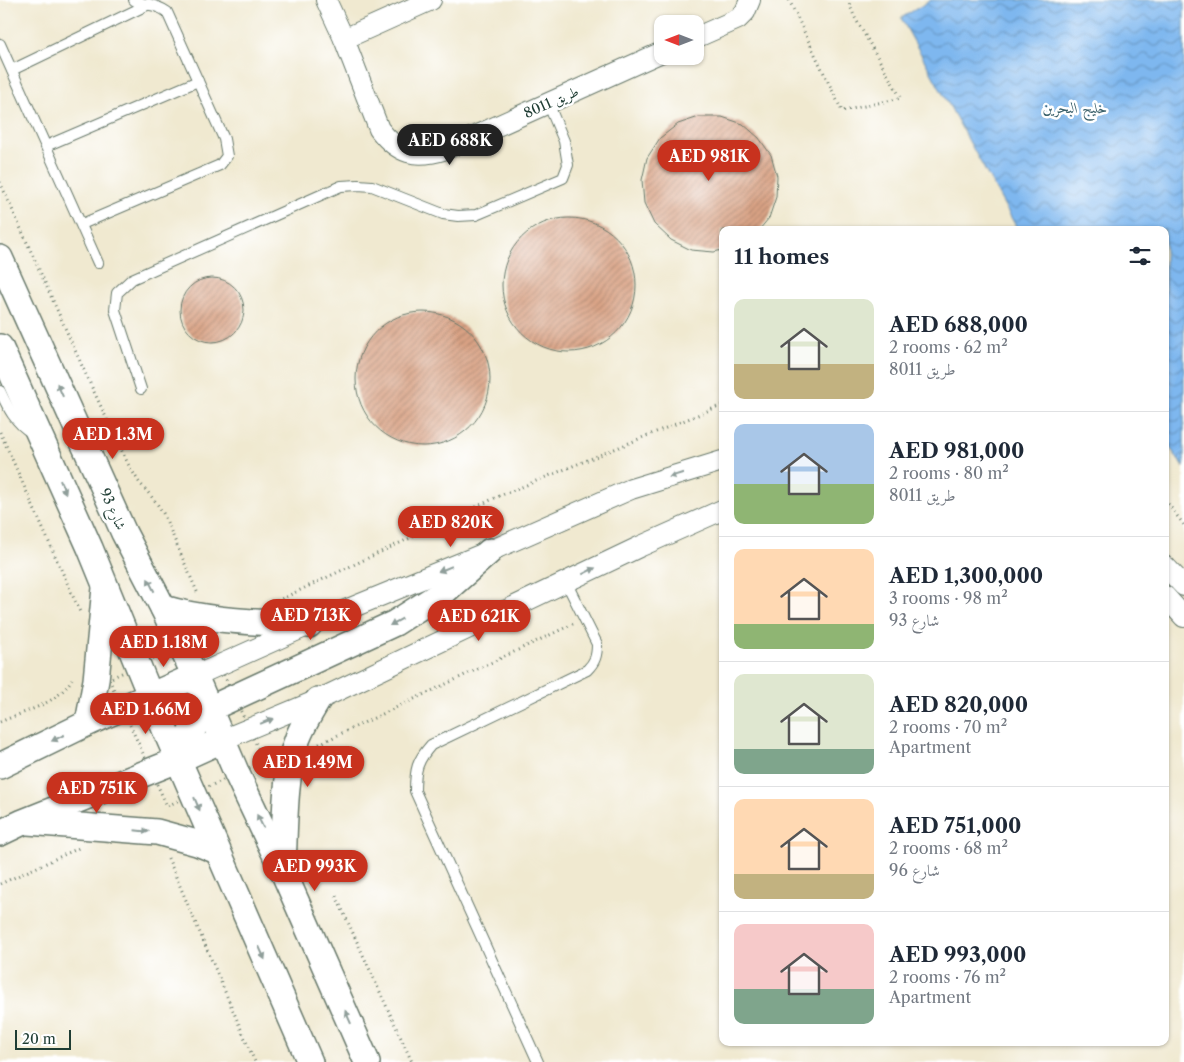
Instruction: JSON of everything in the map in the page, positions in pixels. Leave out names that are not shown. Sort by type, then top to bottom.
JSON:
[{"type":"street","name":"طريق 8011","points":[[326,0],[344,39],[379,129],[389,141],[401,150],[416,154],[431,154],[446,149],[654,56]]},
{"type":"street","points":[[344,39],[431,0]]},
{"type":"street","points":[[704,34],[738,19],[745,12],[750,0]]},
{"type":"street","name":"شارع 93","points":[[0,258],[124,533],[163,608],[195,676],[367,1062]]},
{"type":"street","points":[[0,347],[105,583],[150,696],[310,1062]]},
{"type":"street","points":[[0,766],[88,723],[309,625],[631,489],[719,462]]},
{"type":"street","points":[[0,833],[318,700],[639,547],[719,511]]},
{"type":"street","points":[[178,760],[188,735],[209,709],[395,624],[445,590],[490,550]]},
{"type":"street","points":[[1169,570],[1184,586]]},
{"type":"street","points":[[88,723],[96,680],[105,583]]},
{"type":"street","points":[[1169,600],[1184,617]]},
{"type":"street","points":[[163,608],[186,615],[210,619],[309,625]]},
{"type":"street","points":[[282,868],[289,771],[295,746],[304,722],[318,700]]},
{"type":"street","points":[[23,822],[157,832],[191,841],[217,851]]},
{"type":"lane","points":[[82,224],[220,165],[227,156],[224,139],[167,12],[158,5],[134,0]]},
{"type":"lane","points":[[12,70],[149,4]]},
{"type":"lane","points":[[0,44],[98,263]]},
{"type":"lane","points":[[46,146],[198,81]]},
{"type":"lane","points":[[141,389],[115,310],[117,293],[132,279],[342,186],[372,186],[443,214],[458,216],[476,215],[563,178],[568,165],[564,141],[548,104]]},
{"type":"lane","points":[[0,391],[15,419],[41,439]]},
{"type":"lane","points":[[538,1062],[415,790],[415,774],[420,758],[431,745],[587,670],[594,663],[597,654],[597,644],[566,582]]},
{"type":"path","points":[[789,0],[842,111],[901,98],[854,16],[848,0]]},
{"type":"path","points":[[0,182],[87,378],[129,466],[163,513],[197,594],[206,599]]},
{"type":"path","points":[[269,603],[497,497],[719,405]]},
{"type":"path","points":[[0,432],[77,603],[81,616]]},
{"type":"path","points":[[1169,505],[1184,525]]},
{"type":"path","points":[[316,745],[585,619]]},
{"type":"path","points":[[0,722],[54,698],[67,688],[75,673]]},
{"type":"path","points":[[264,761],[289,771]]},
{"type":"path","points":[[157,832],[255,1062]]},
{"type":"path","points":[[0,884],[86,845]]},
{"type":"path","points":[[336,896],[412,1062]]},
{"type":"water","name":"خليج البحرين","points":[[931,0],[1184,0],[1184,467],[1169,446],[1169,226],[1016,226],[901,18]]},
{"type":"building","points":[[699,117],[722,117],[743,124],[759,138],[771,155],[777,176],[776,197],[769,218],[762,226],[719,226],[719,251],[691,250],[671,240],[654,224],[644,203],[642,180],[647,158],[660,138],[678,124]]},
{"type":"building","points":[[569,218],[595,223],[617,237],[631,259],[636,285],[631,311],[617,333],[595,347],[569,352],[543,347],[521,333],[507,311],[502,285],[507,259],[521,237],[543,223]]},
{"type":"building","points":[[206,278],[218,278],[235,287],[242,298],[244,310],[242,322],[235,333],[218,342],[206,342],[194,337],[185,328],[180,316],[180,304],[185,292],[194,283]]},
{"type":"building","points":[[423,312],[449,317],[471,331],[485,353],[490,379],[485,405],[471,427],[449,441],[423,446],[397,441],[375,427],[361,405],[356,379],[361,353],[375,331],[397,317]]}]
